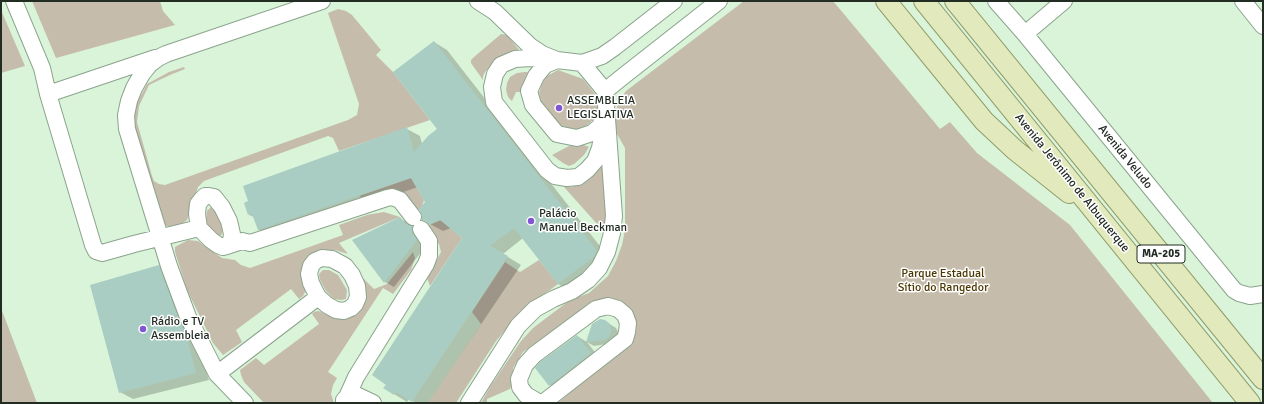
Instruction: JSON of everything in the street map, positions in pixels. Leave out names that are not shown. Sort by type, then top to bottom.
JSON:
[{"type":"main road","points":[[886,1],[984,121],[1022,155],[1100,218]]},
{"type":"main road","name":"Avenida Jerônimo de Albuquerque","points":[[924,1],[1250,403]]},
{"type":"main road","name":"Avenida Jerônimo de Albuquerque","points":[[955,1],[1263,379]]},
{"type":"main road","points":[[1022,155],[1037,159],[1045,159],[1050,156],[1057,150],[1060,142],[1059,128]]},
{"type":"street","points":[[14,1],[42,68],[48,94],[96,251],[102,253],[199,228]]},
{"type":"street","points":[[48,94],[322,1]]},
{"type":"street","points":[[478,1],[495,12],[530,46],[542,54],[557,60]]},
{"type":"street","points":[[607,115],[600,148],[595,161],[578,177],[567,178],[555,176],[547,170],[494,102],[492,87],[495,74],[502,65],[515,59],[531,58],[582,63],[602,56],[674,1]]},
{"type":"street","points":[[605,91],[719,1]]},
{"type":"street","name":"Avenida Veludo","points":[[996,1],[1025,34],[1234,290],[1250,296],[1263,294]]},
{"type":"street","points":[[1025,34],[1064,1]]},
{"type":"street","points":[[1243,1],[1263,26]]},
{"type":"street","points":[[131,97],[142,74],[150,64],[166,54]]},
{"type":"street","points":[[557,60],[546,65],[536,76],[529,91],[533,105],[558,134],[577,138],[592,133],[599,127],[607,115]]},
{"type":"street","points":[[469,403],[518,326],[535,310],[572,291],[588,280],[599,268],[607,252],[612,233],[614,216],[605,91],[582,63]]},
{"type":"street","points":[[94,78],[109,78],[123,82],[132,87],[126,115],[127,129],[178,291],[188,317],[218,374],[245,403]]},
{"type":"street","points":[[227,246],[231,241],[232,234],[229,222],[222,207],[214,198],[205,196],[198,204],[197,214],[199,228],[211,240],[223,247],[227,246],[242,242],[250,243],[387,198],[392,197],[400,200],[429,241],[429,256],[426,264],[356,377],[346,400]]},
{"type":"street","points":[[218,374],[318,297]]},
{"type":"street","points":[[608,306],[618,309],[625,315],[628,324],[624,339],[544,402],[520,399],[519,379],[525,365],[534,354],[596,309],[608,306]]},
{"type":"street","points":[[346,400],[356,395],[374,403]]},
{"type":"green space","points":[[32,1],[160,1],[163,11],[175,25],[56,58]]},
{"type":"green space","name":"Parque Estadual Sítio do Rangedor","points":[[744,1],[833,1],[940,129],[950,122],[977,153],[1070,225],[1213,403],[558,403],[623,348],[636,331],[634,315],[623,303],[606,300],[592,304],[523,352],[513,368],[514,378],[510,389],[487,399],[487,403],[481,403],[521,341],[533,328],[570,300],[589,293],[608,276],[616,261],[622,245],[625,230],[625,148],[617,134],[615,122],[616,110],[620,99],[626,91]]},
{"type":"green space","points":[[338,9],[346,11],[352,15],[381,50],[376,55],[393,72],[430,120],[339,151],[333,138],[328,136],[204,181],[198,187],[187,220],[183,223],[170,227],[162,224],[135,134],[134,121],[136,105],[147,84],[169,72],[184,67],[185,69],[149,85],[139,106],[137,122],[152,176],[154,181],[159,184],[165,185],[348,120],[357,115],[359,104],[328,13]]},
{"type":"green space","points":[[1,10],[25,66],[1,73]]},
{"type":"green space","points":[[501,34],[507,35],[520,51],[505,55],[489,67],[483,76],[483,80],[471,63],[471,60]]},
{"type":"green space","points":[[558,70],[583,79],[595,94],[598,104],[596,117],[586,126],[574,130],[560,125],[541,101],[539,93],[542,83],[547,76]]},
{"type":"green space","points":[[528,72],[520,92],[516,92],[512,101],[508,97],[506,90],[510,77],[517,73]]},
{"type":"green space","points":[[573,141],[589,147],[584,155],[574,164],[569,166],[552,155],[571,145]]},
{"type":"green space","points":[[607,150],[606,234],[564,187],[572,187],[586,181],[594,175],[599,168]]},
{"type":"green space","points":[[411,178],[424,200],[422,206],[415,214],[402,197],[367,200],[359,196]]},
{"type":"green space","points":[[211,207],[217,209],[222,224],[222,234],[219,237],[209,229],[206,220],[207,211]]},
{"type":"green space","points":[[384,212],[400,217],[339,243],[348,254],[335,250],[322,250],[309,254],[303,265],[303,276],[306,290],[303,296],[299,299],[291,289],[236,330],[242,342],[223,355],[213,343],[187,290],[175,252],[175,247],[188,240],[198,241],[222,258],[235,260],[241,265],[250,268],[343,235],[339,225],[367,215]]},
{"type":"green space","points":[[441,220],[462,238],[430,286],[427,278],[441,252],[439,244],[424,227]]},
{"type":"green space","points":[[413,252],[415,258],[411,270],[393,294],[383,288],[328,372],[337,378],[333,385],[331,394],[334,403],[264,403],[244,382],[240,370],[256,358],[264,365],[319,324],[312,314],[314,312],[318,311],[343,319],[355,315],[363,305],[366,293],[363,278],[374,289],[387,284]]},
{"type":"green space","points":[[539,260],[558,284],[521,311],[496,341],[456,403],[428,403],[481,324],[472,312],[505,262],[520,272]]},
{"type":"green space","points":[[323,270],[329,270],[338,275],[347,290],[346,299],[334,299],[326,291],[320,280],[319,274]]},
{"type":"green space","points":[[1,308],[37,403],[1,403]]},
{"type":"building","name":"Palácio Manuel Beckman","points":[[434,41],[597,251],[594,257],[558,284],[514,228],[490,246],[508,256],[412,402],[396,392],[394,395],[383,388],[386,385],[372,375],[462,238],[440,220],[429,225],[426,221],[422,220],[422,215],[419,209],[425,202],[411,178],[258,230],[252,214],[248,215],[244,203],[248,201],[243,186],[407,127],[414,152],[428,136],[437,129],[393,72]]},
{"type":"building","points":[[400,217],[406,225],[412,226],[412,233],[417,240],[384,283],[352,240]]},
{"type":"building","name":"Rádio e TV Assembleia","points":[[159,265],[179,320],[185,331],[196,373],[119,393],[90,285]]},
{"type":"building","points":[[600,319],[605,320],[611,327],[609,337],[605,340],[586,342],[592,324]]},
{"type":"building","points":[[577,335],[591,353],[549,386],[535,368],[540,362]]},
{"type":"place","name":"ASSEMBLEIA LEGISLATIVA","points":[[559,108]]},
{"type":"place","name":"Palácio Manuel Beckman","points":[[531,221]]},
{"type":"place","name":"Rádio e TV Assembleia","points":[[143,329]]}]
